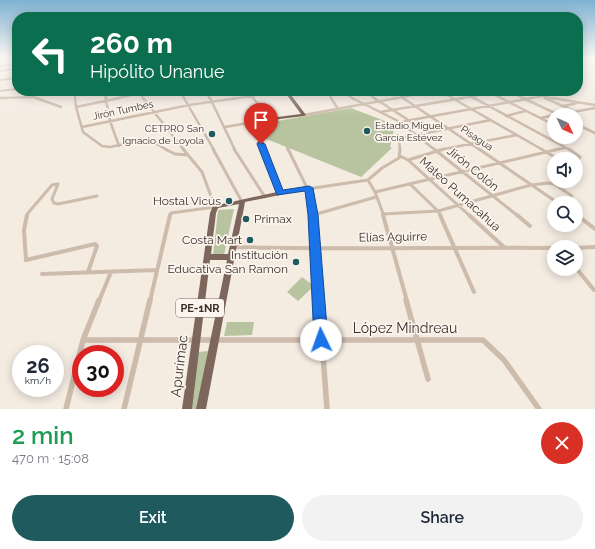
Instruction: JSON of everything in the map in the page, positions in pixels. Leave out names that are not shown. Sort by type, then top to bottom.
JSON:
[{"type":"main road","points":[[289,96],[304,115]]},
{"type":"main road","points":[[215,207],[280,193],[260,138],[272,119],[304,115]]},
{"type":"main road","points":[[201,409],[242,202]]},
{"type":"main road","name":"Apurímac","points":[[187,409],[215,207]]},
{"type":"main road","points":[[208,257],[230,257]]},
{"type":"street","points":[[0,80],[12,79]]},
{"type":"street","points":[[0,92],[12,90]]},
{"type":"street","points":[[75,96],[76,107],[83,132],[102,146],[119,146],[148,139],[165,151],[182,156],[188,155]]},
{"type":"street","points":[[106,96],[110,121],[119,146]]},
{"type":"street","points":[[76,107],[122,96]]},
{"type":"street","points":[[124,409],[172,212],[215,207],[202,172],[142,96]]},
{"type":"street","points":[[183,96],[189,105],[242,202]]},
{"type":"street","points":[[209,96],[225,127],[235,151],[265,197]]},
{"type":"street","points":[[225,127],[272,119],[251,96]]},
{"type":"street","name":"Jirón Tumbes","points":[[82,127],[189,105],[251,96]]},
{"type":"street","points":[[330,96],[338,109]]},
{"type":"street","name":"Jirón Colón","points":[[349,96],[362,104],[400,122],[530,226]]},
{"type":"street","points":[[371,96],[427,132]]},
{"type":"street","points":[[304,115],[401,96]]},
{"type":"street","name":"Pisagua","points":[[401,96],[548,196]]},
{"type":"street","points":[[449,96],[547,152]]},
{"type":"street","points":[[380,112],[476,96]]},
{"type":"street","points":[[498,96],[547,121]]},
{"type":"street","points":[[520,96],[547,110]]},
{"type":"street","points":[[541,96],[567,108]]},
{"type":"street","points":[[400,122],[541,96],[580,102],[595,106]]},
{"type":"street","points":[[0,98],[34,97],[61,107]]},
{"type":"street","points":[[471,97],[572,152]]},
{"type":"street","points":[[563,106],[580,102]]},
{"type":"street","points":[[583,110],[595,106]]},
{"type":"street","points":[[506,116],[525,111]]},
{"type":"street","points":[[541,118],[547,117]]},
{"type":"street","points":[[280,193],[368,180],[400,156],[399,139],[414,134],[491,120]]},
{"type":"street","points":[[583,127],[595,133]]},
{"type":"street","points":[[408,160],[436,151],[517,135]]},
{"type":"street","points":[[287,148],[309,188],[316,249],[321,340],[327,409]]},
{"type":"street","points":[[313,215],[375,194],[428,179],[565,148]]},
{"type":"street","name":"Mateo Pumacahua","points":[[400,156],[408,160],[505,248]]},
{"type":"street","points":[[368,180],[383,214],[416,339],[428,378]]},
{"type":"street","points":[[383,214],[438,211],[493,197],[531,185],[547,183]]},
{"type":"street","points":[[88,272],[96,246],[95,244],[26,260],[24,230],[28,213],[52,185],[58,184],[52,199],[54,203],[58,204],[97,196]]},
{"type":"street","points":[[410,184],[438,211],[474,292]]},
{"type":"street","points":[[559,188],[572,196]]},
{"type":"street","points":[[583,221],[595,230]]},
{"type":"street","name":"Elías Aguirre","points":[[232,247],[316,249],[391,247],[547,248]]},
{"type":"street","points":[[583,248],[595,248]]},
{"type":"street","points":[[42,274],[157,270]]},
{"type":"street","points":[[66,409],[83,340],[111,272]]},
{"type":"street","points":[[583,276],[595,291]]},
{"type":"street","name":"López Mindreau","points":[[83,340],[416,339],[486,341],[526,389],[539,409]]},
{"type":"green space","points":[[351,108],[395,125],[390,147],[392,148],[361,177],[264,138],[272,122]]},
{"type":"green space","points":[[234,209],[224,255],[213,256],[218,210]]},
{"type":"green space","points":[[302,277],[314,286],[298,301],[287,292]]},
{"type":"green space","points":[[227,322],[254,322],[252,335],[224,336]]},
{"type":"green space","points":[[208,351],[198,409],[191,409],[198,352]]},
{"type":"place","name":"Estadio Miguel García Estévez","points":[[367,131]]},
{"type":"place","name":"CETPRO San Ignacio de Loyola","points":[[212,134]]},
{"type":"place","name":"Hostal Vicús","points":[[229,201]]},
{"type":"place","name":"Primax","points":[[246,219]]},
{"type":"place","name":"Costa Mart","points":[[250,240]]},
{"type":"place","name":"Institución Educativa San Ramon","points":[[296,262]]},
{"type":"route","points":[[261,144],[280,193],[309,188],[316,249],[321,340]]}]
